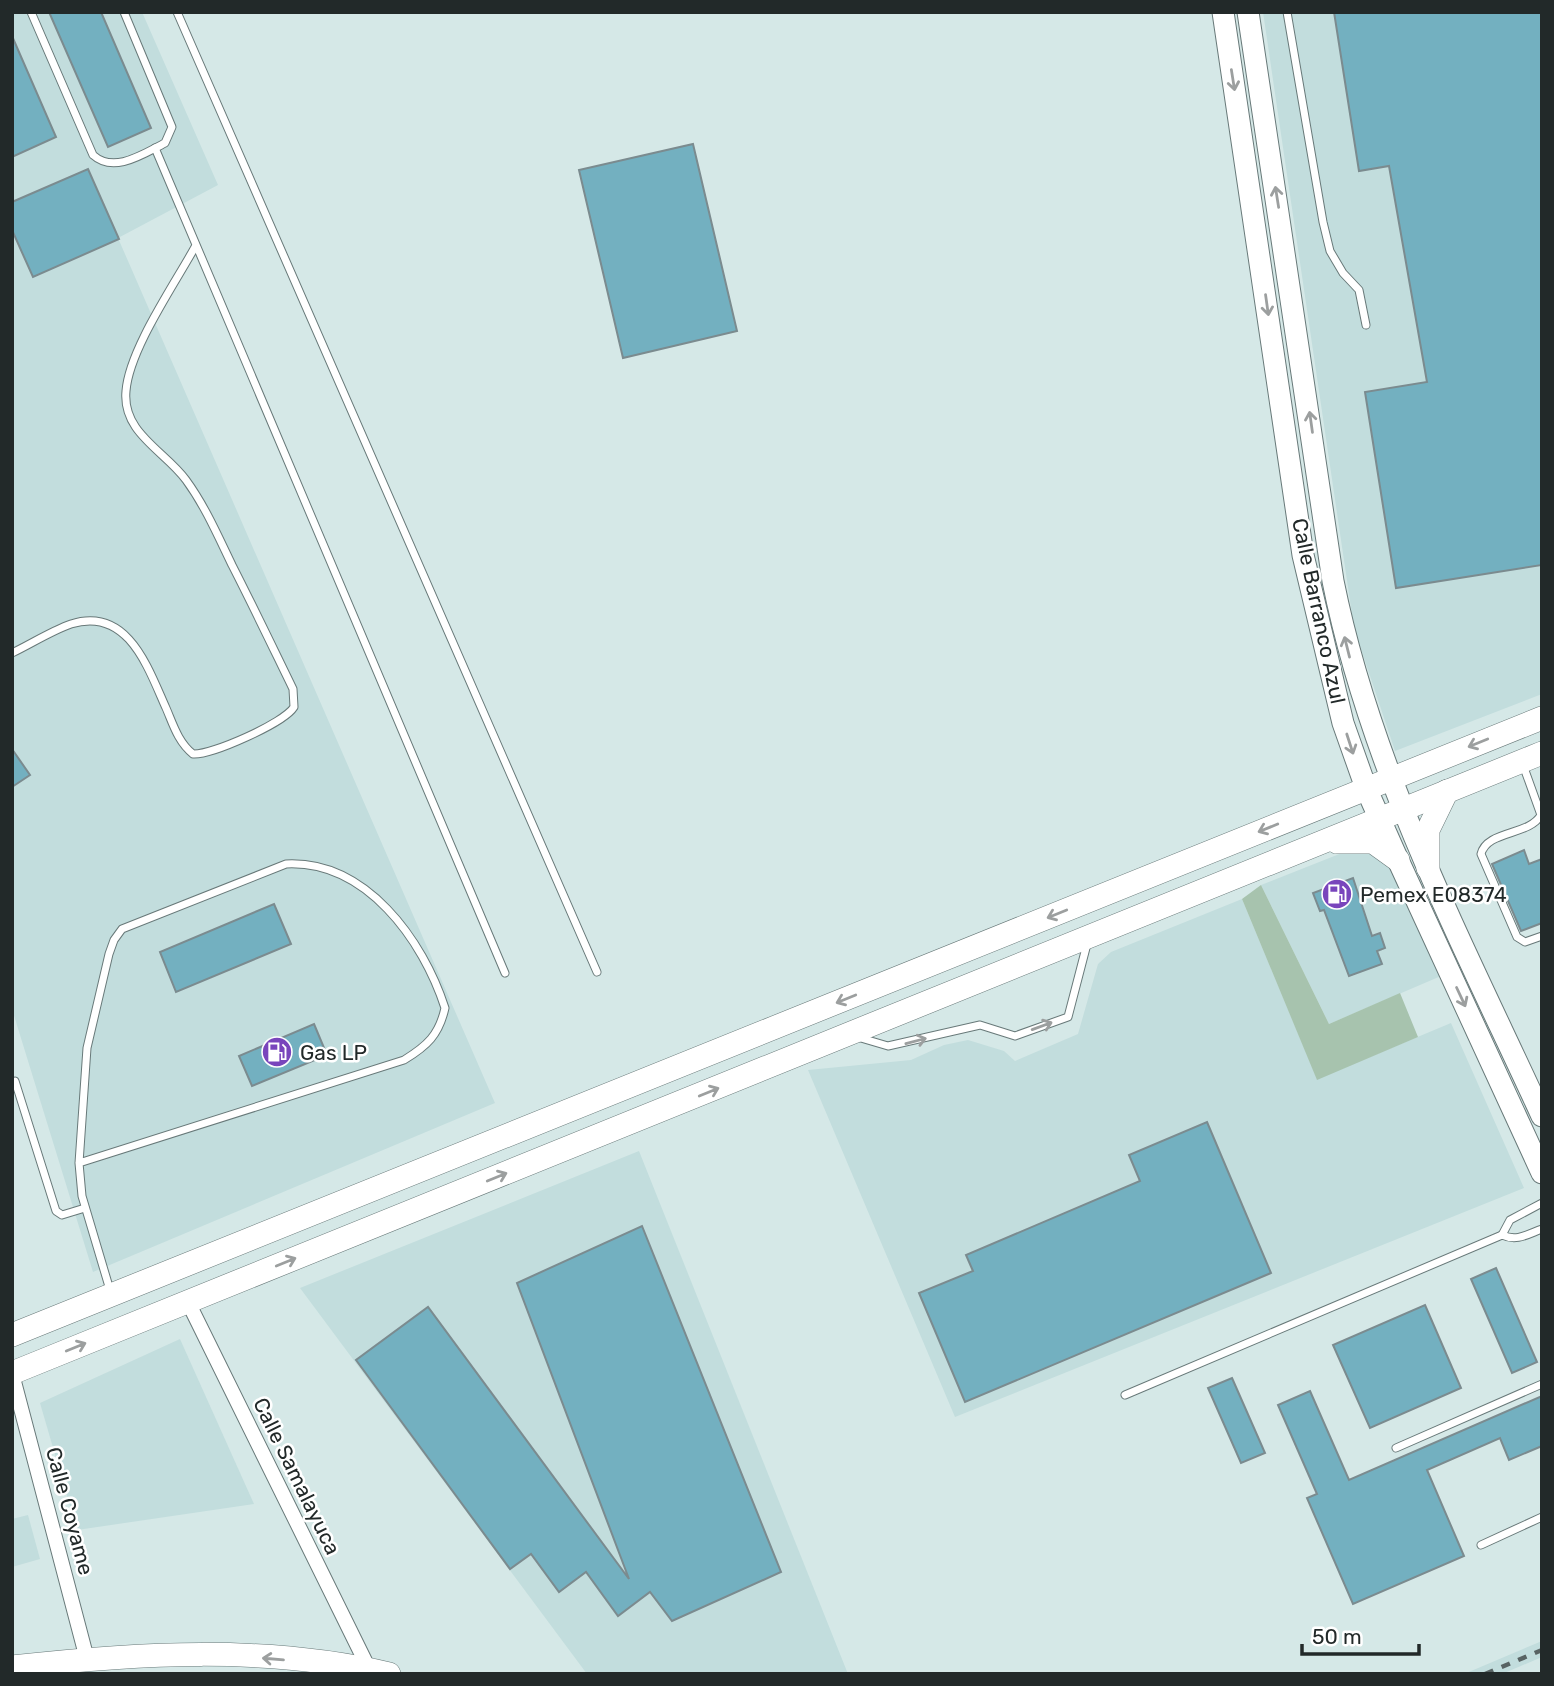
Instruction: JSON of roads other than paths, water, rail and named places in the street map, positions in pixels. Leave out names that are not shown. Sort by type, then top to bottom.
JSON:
[{"type":"main road","name":"Calle Barranco Azul","points":[[1223,12],[1309,586],[1343,723],[1366,788],[1542,1173]]},
{"type":"main road","name":"Calle Barranco Azul","points":[[1248,12],[1333,581],[1360,693],[1389,778],[1427,868],[1542,1116]]},
{"type":"main road","points":[[12,1335],[1542,718]]},
{"type":"main road","points":[[12,1373],[1532,757]]},
{"type":"main road","points":[[1427,868],[1428,830],[1447,791]]},
{"type":"main road","points":[[1309,846],[1364,840],[1382,846],[1398,860]]},
{"type":"main road","points":[[1440,951],[1455,947],[1476,988],[1485,992]]},
{"type":"main road","points":[[336,1206],[349,1236]]},
{"type":"main road","points":[[12,1667],[87,1658],[222,1656],[379,1671]]},
{"type":"street","name":"Calle Samalayuca","points":[[188,1302],[379,1671]]},
{"type":"street","name":"Calle Coyame","points":[[12,1373],[87,1658]]},
{"type":"lane","points":[[32,12],[93,155],[100,161],[115,165],[165,143],[172,127],[124,12]]},
{"type":"lane","points":[[177,12],[597,972]]},
{"type":"lane","points":[[1287,12],[1330,251],[1343,273],[1359,290],[1366,325]]},
{"type":"lane","points":[[155,148],[505,973]]},
{"type":"lane","points":[[12,653],[71,624],[97,622],[121,631],[142,654],[179,739],[193,754],[210,752],[258,730],[290,715],[295,707],[293,689],[198,497],[167,458],[143,438],[132,424],[127,409],[129,374],[136,354],[195,247]]},
{"type":"lane","points":[[1532,757],[1541,815],[1534,823],[1487,844],[1482,854],[1517,937],[1525,942],[1542,936]]},
{"type":"lane","points":[[79,1163],[404,1059],[425,1048],[436,1035],[445,1008],[419,948],[384,906],[364,891],[330,868],[305,863],[286,864],[122,929],[109,954],[89,1037],[79,1163],[85,1208],[112,1296]]},
{"type":"lane","points":[[851,1035],[888,1046],[980,1025],[1015,1036],[1069,1017],[1089,936]]},
{"type":"lane","points":[[15,1081],[56,1211],[62,1215],[85,1208]]},
{"type":"lane","points":[[1125,1395],[1502,1235],[1510,1220],[1542,1203]]},
{"type":"lane","points":[[1502,1235],[1511,1239],[1520,1238],[1542,1229]]},
{"type":"lane","points":[[1396,1448],[1542,1384]]},
{"type":"lane","points":[[1480,1545],[1542,1517]]},
{"type":"railway","points":[[1485,1674],[1542,1650]]},
{"type":"place","name":"Pemex E08374","points":[[1337,894]]},
{"type":"place","name":"Gas LP","points":[[277,1052]]}]
